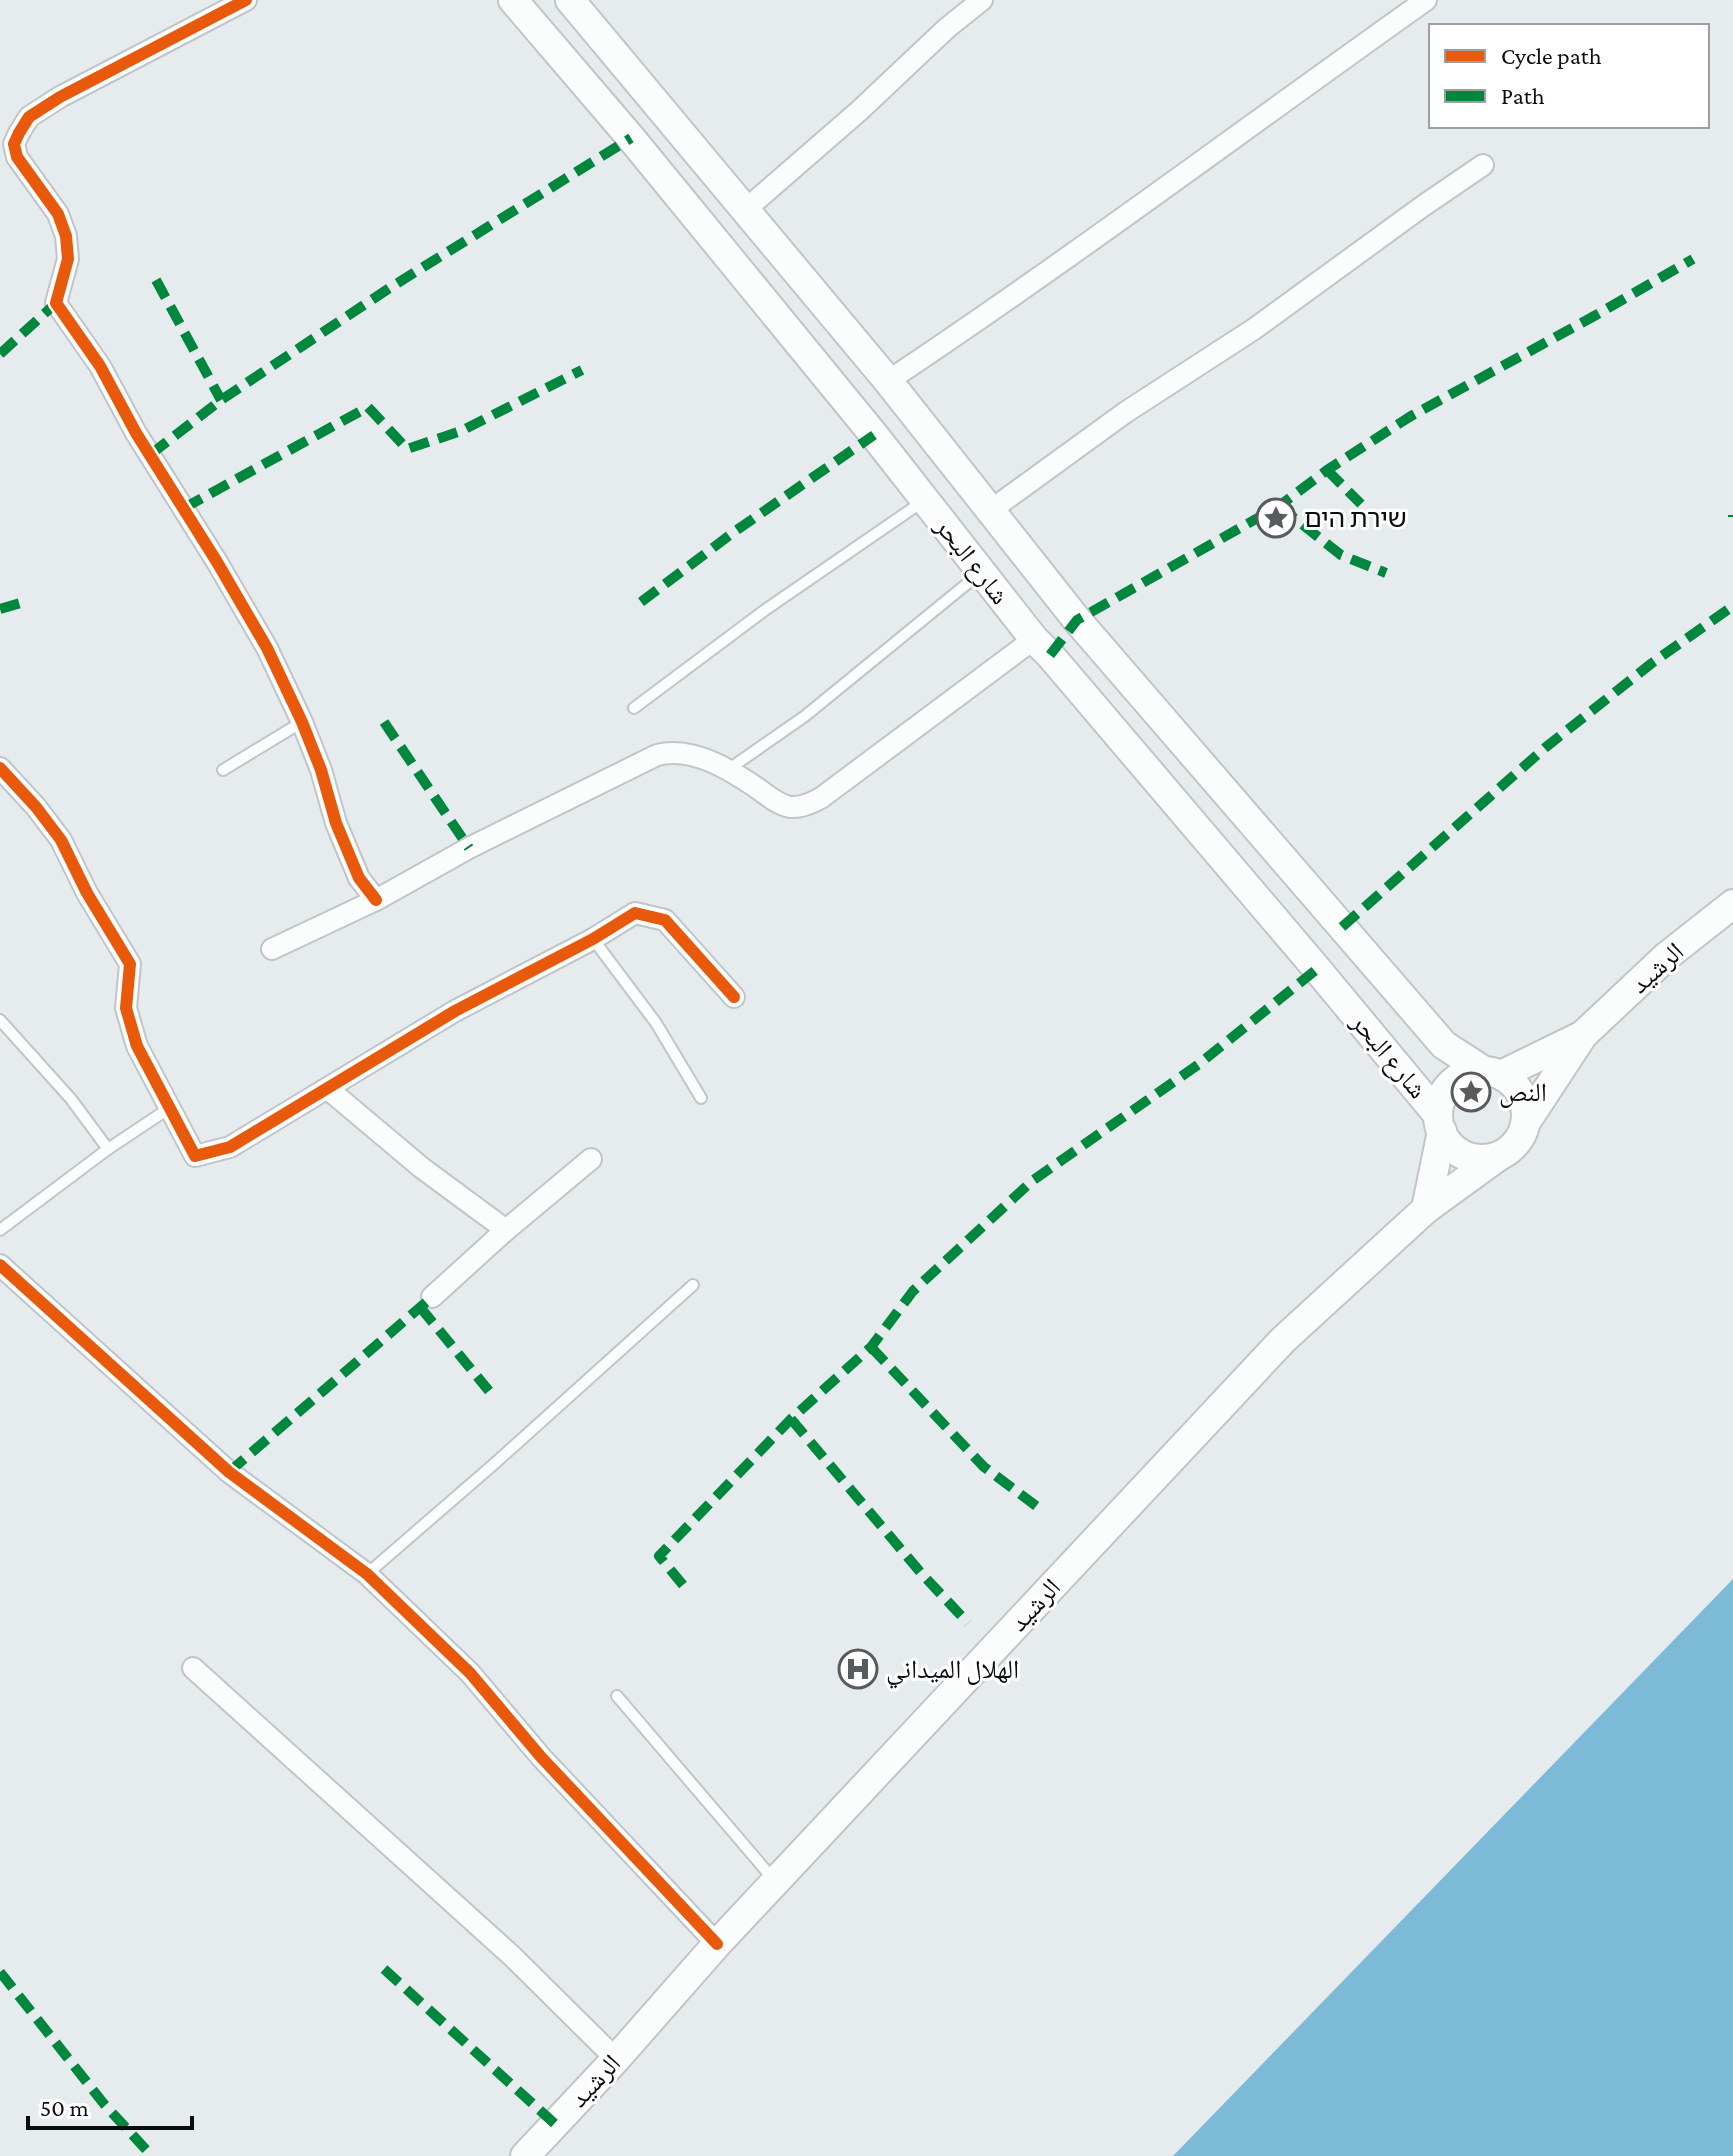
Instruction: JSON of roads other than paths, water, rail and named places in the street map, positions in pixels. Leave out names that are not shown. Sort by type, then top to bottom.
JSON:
[{"type":"main road","name":"شارع البحر","points":[[513,0],[631,138],[874,435],[1034,639],[1256,897],[1440,1123]]},
{"type":"main road","name":"شارع البحر","points":[[570,0],[888,381],[1077,620],[1444,1045],[1493,1073]]},
{"type":"main road","name":"الرشيد","points":[[1526,1122],[1583,1035],[1667,956],[1733,904]]},
{"type":"main road","name":"الرشيد","points":[[1493,1073],[1583,1035]]},
{"type":"main road","points":[[1426,1209],[1440,1123],[1440,1101],[1447,1088],[1470,1072],[1493,1073],[1512,1081],[1526,1107],[1526,1122],[1512,1148],[1499,1156],[1485,1159],[1458,1151],[1447,1141],[1440,1123]]},
{"type":"main road","name":"الرشيد","points":[[525,2156],[717,1944],[1283,1340],[1426,1209],[1499,1156]]},
{"type":"street","points":[[246,0],[60,97],[29,117],[14,144],[17,157],[58,214],[66,236],[68,259],[56,303],[100,366],[136,433],[267,648],[302,722],[321,770],[336,823],[359,878],[376,900]]},
{"type":"street","points":[[745,210],[982,0]]},
{"type":"street","points":[[888,381],[1102,234],[1426,0]]},
{"type":"street","points":[[991,510],[1126,412],[1254,329],[1483,165]]},
{"type":"street","points":[[272,949],[376,900],[469,848],[657,755],[673,751],[729,769],[777,802],[791,807],[808,805],[1034,639]]},
{"type":"street","points":[[0,768],[61,840],[87,893],[130,964],[126,1008],[137,1046],[195,1156],[230,1147],[455,1011],[593,939],[635,913],[665,920],[734,997]]},
{"type":"street","points":[[328,1089],[422,1168],[506,1230]]},
{"type":"street","points":[[432,1297],[591,1159]]},
{"type":"street","points":[[0,1265],[229,1472],[367,1574],[470,1673],[541,1757],[717,1944]]},
{"type":"street","points":[[193,1668],[512,1956],[616,2059]]},
{"type":"lane","points":[[634,708],[765,610],[924,501]]},
{"type":"lane","points":[[729,769],[805,716],[981,573]]},
{"type":"lane","points":[[223,770],[302,722]]},
{"type":"lane","points":[[593,939],[656,1023],[701,1098]]},
{"type":"lane","points":[[0,1020],[71,1099],[108,1149]]},
{"type":"lane","points":[[0,1230],[108,1149],[168,1109]]},
{"type":"lane","points":[[367,1574],[693,1285]]},
{"type":"lane","points":[[617,1696],[776,1882]]},
{"type":"water","points":[[1733,1579],[1733,2156],[1173,2156]]},
{"type":"place","name":"שירת הים","points":[[1276,518]]},
{"type":"place","name":"النص","points":[[1471,1092]]},
{"type":"place","name":"الهلال الميداني","points":[[858,1669]]}]
